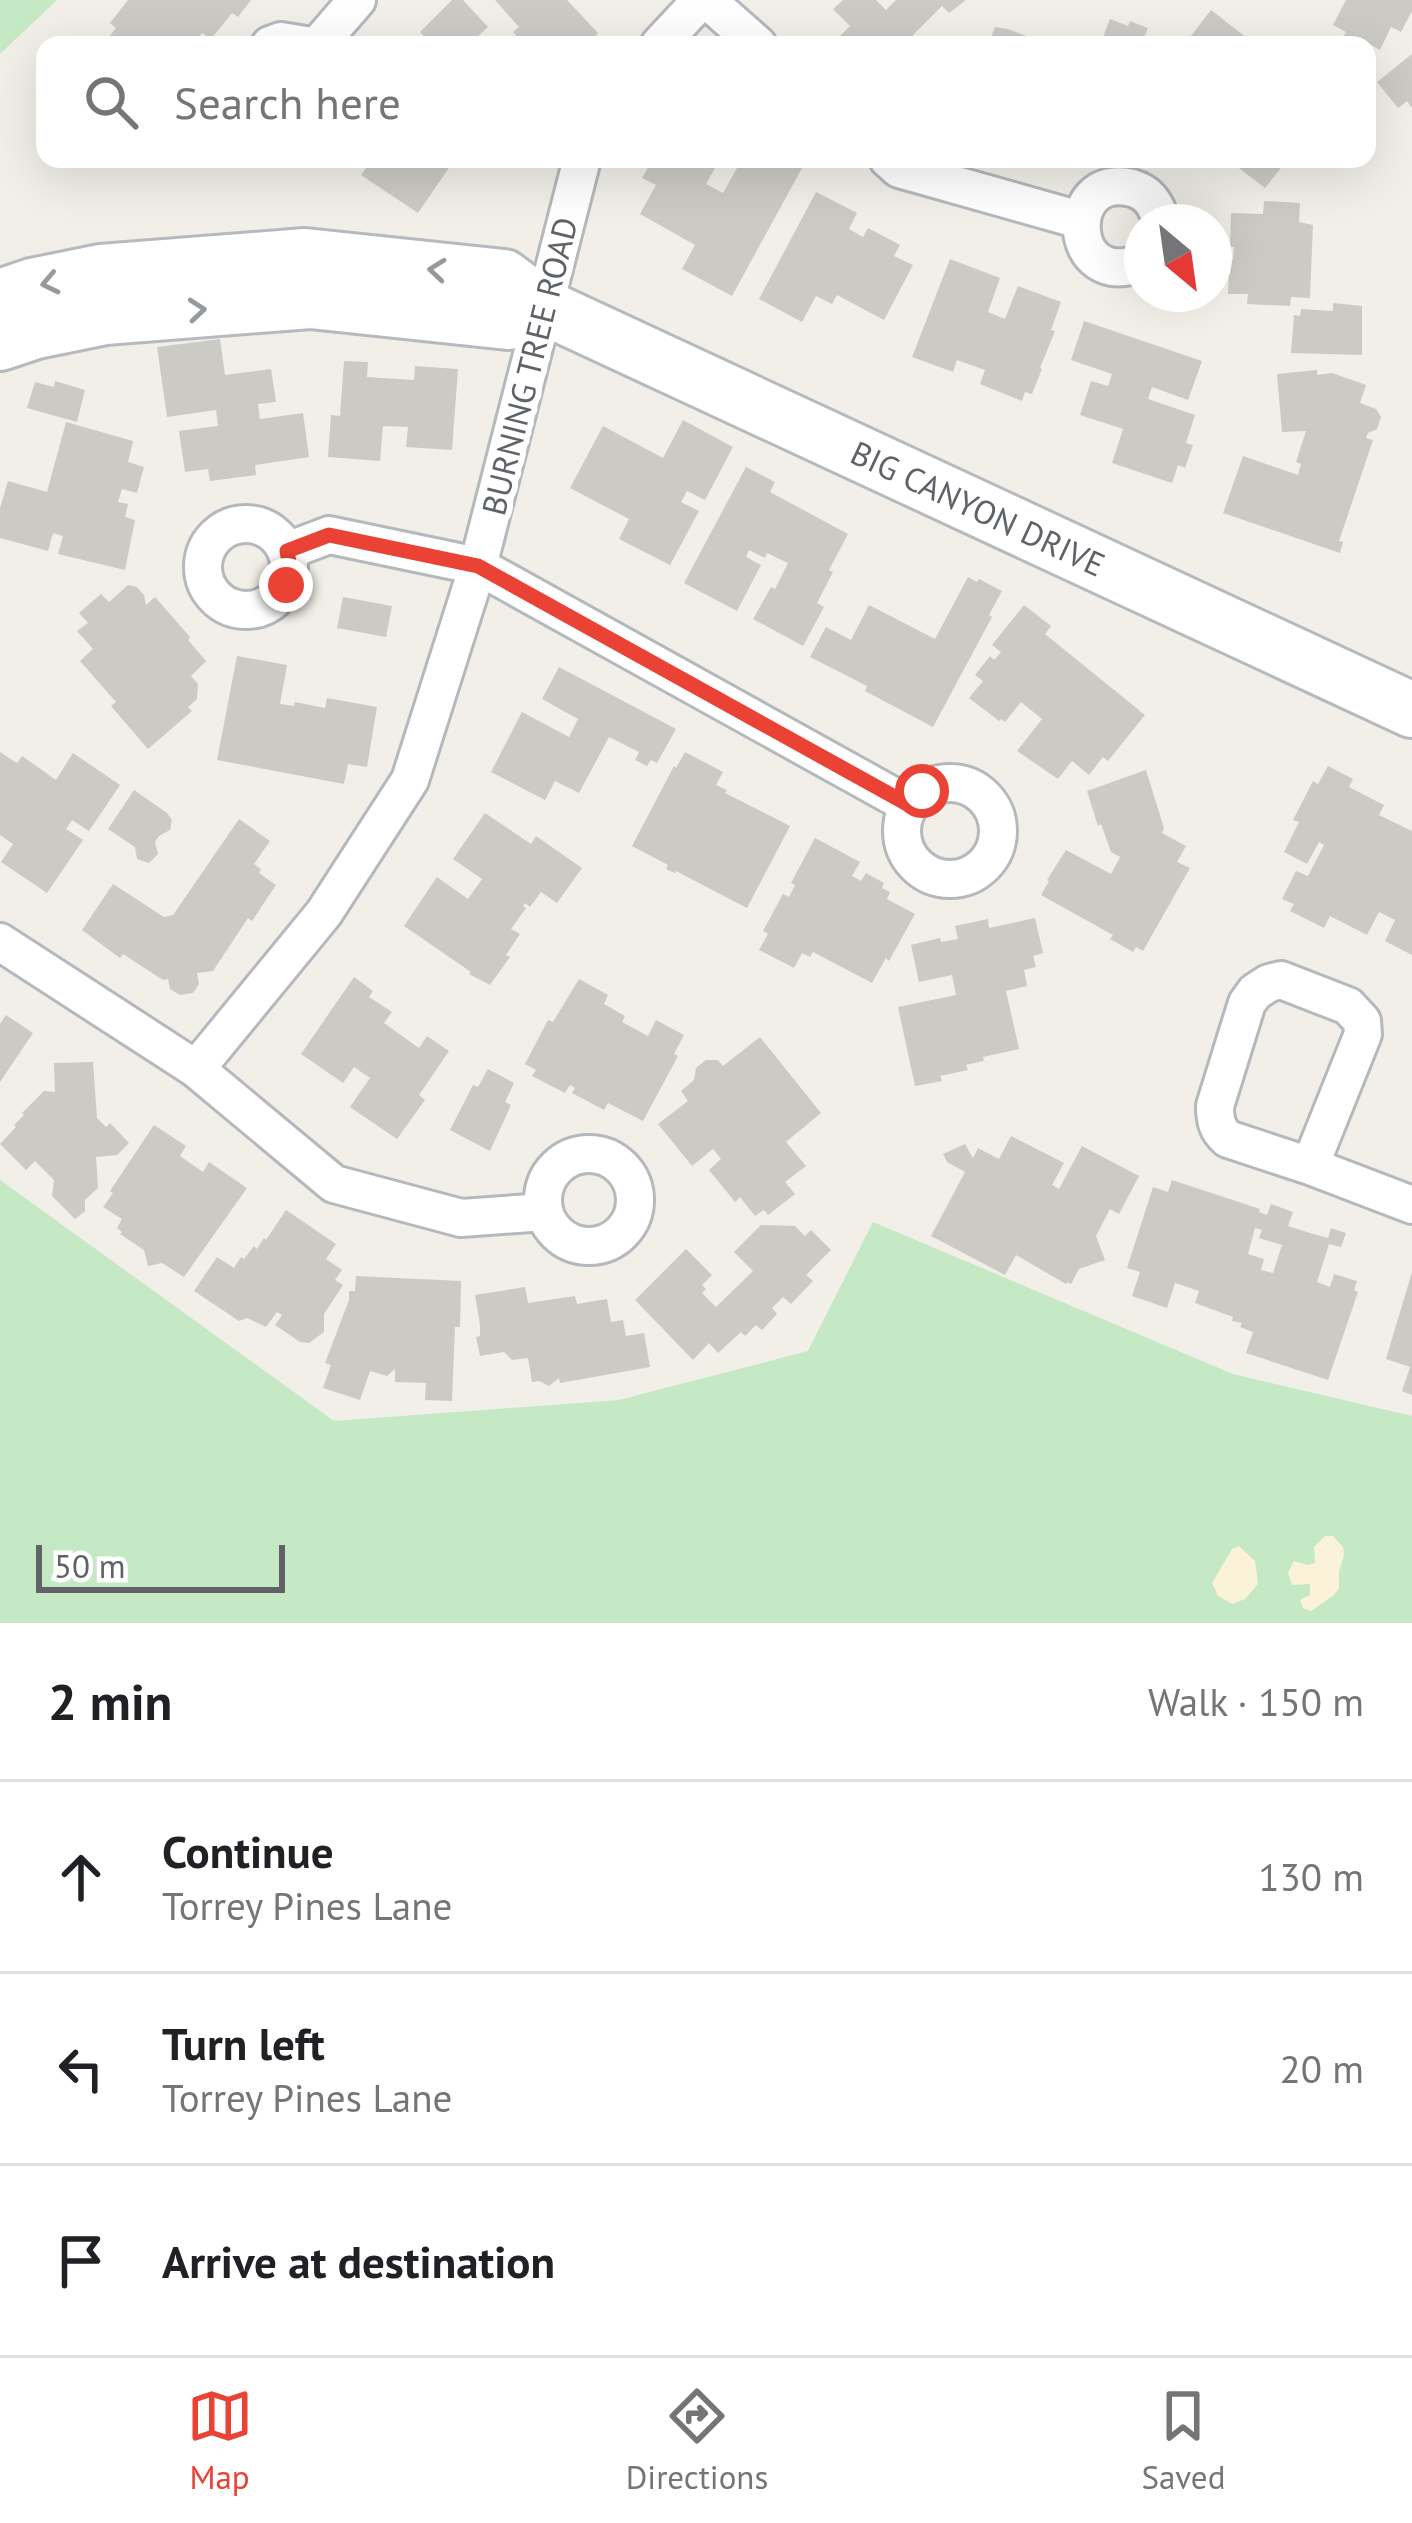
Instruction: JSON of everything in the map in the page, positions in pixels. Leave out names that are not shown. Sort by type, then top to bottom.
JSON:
[{"type":"street","points":[[326,36],[357,0]]},
{"type":"street","points":[[668,36],[704,0],[747,36]]},
{"type":"street","name":"BURNING TREE ROAD","points":[[196,1069],[324,914],[410,780],[478,566],[580,168]]},
{"type":"street","points":[[898,168],[1080,220]]},
{"type":"street","points":[[1124,267],[1099,262],[1088,251],[1080,220],[1086,205],[1112,187],[1143,192],[1155,204]]},
{"type":"street","name":"BIG CANYON DRIVE","points":[[0,297],[101,272],[305,256],[504,277],[544,307],[1412,710]]},
{"type":"street","points":[[0,343],[105,317],[310,301],[508,322],[544,307]]},
{"type":"street","points":[[287,551],[329,535],[478,566],[909,805]]},
{"type":"street","points":[[0,942],[196,1069],[334,1184],[461,1218],[544,1212]]},
{"type":"street","points":[[1310,1166],[1363,1034],[1362,1021],[1348,1006],[1281,980],[1268,983],[1247,1003],[1215,1106],[1220,1132],[1228,1139],[1412,1205]]},
{"type":"green space","points":[[0,0],[57,0],[0,54]]},
{"type":"green space","points":[[0,1180],[334,1421],[619,1400],[808,1351],[873,1222],[1233,1374],[1412,1416],[1412,1623],[0,1623]]},
{"type":"sand","points":[[1325,1536],[1333,1536],[1343,1547],[1339,1588],[1311,1611],[1300,1600],[1310,1595],[1310,1584],[1292,1585],[1288,1573],[1294,1561],[1315,1563],[1314,1547]]},
{"type":"sand","points":[[1239,1546],[1255,1561],[1258,1584],[1245,1599],[1232,1604],[1218,1596],[1212,1583],[1232,1549]]},
{"type":"building","points":[[128,0],[251,0],[238,17],[232,13],[213,36],[110,36],[116,28],[110,23]]},
{"type":"building","points":[[452,0],[463,0],[488,27],[478,36],[424,36],[420,32]]},
{"type":"building","points":[[495,0],[567,0],[598,33],[516,36],[513,32],[519,27]]},
{"type":"building","points":[[843,0],[876,0],[886,10],[896,0],[966,0],[949,13],[942,6],[914,36],[840,36],[850,26],[833,9]]},
{"type":"building","points":[[1346,0],[1412,0],[1401,32],[1391,27],[1380,50],[1376,36],[1344,36],[1346,32],[1333,25]]},
{"type":"building","points":[[1211,10],[1244,36],[1191,36]]},
{"type":"building","points":[[1110,19],[1148,28],[1145,36],[1103,36]]},
{"type":"building","points":[[995,27],[1026,36],[992,36]]},
{"type":"building","points":[[1412,54],[1412,108],[1407,101],[1398,108],[1377,82]]},
{"type":"building","points":[[366,168],[449,168],[418,213],[361,175]]},
{"type":"building","points":[[648,168],[715,168],[706,184],[723,193],[737,168],[802,168],[732,296],[682,269],[695,245],[640,214],[656,185],[642,178]]},
{"type":"building","points":[[1239,168],[1281,168],[1265,188]]},
{"type":"building","points":[[816,192],[857,213],[849,229],[863,237],[868,228],[900,245],[894,256],[913,265],[884,320],[837,295],[832,304],[816,296],[802,322],[759,299]]},
{"type":"building","points":[[1264,201],[1300,203],[1299,222],[1313,225],[1310,298],[1291,297],[1290,306],[1247,304],[1248,294],[1232,294],[1232,213],[1263,214]]},
{"type":"building","points":[[950,259],[1000,278],[988,312],[1005,319],[1018,286],[1061,302],[1042,369],[1032,394],[1025,392],[1022,401],[980,384],[985,370],[957,360],[953,372],[912,357]]},
{"type":"building","points":[[1333,303],[1362,306],[1362,355],[1291,353],[1294,315],[1300,316],[1301,309],[1333,311]]},
{"type":"building","points":[[1084,321],[1202,361],[1188,400],[1152,387],[1148,399],[1195,415],[1186,443],[1193,445],[1185,468],[1178,465],[1172,483],[1112,463],[1123,429],[1080,415],[1091,381],[1108,386],[1112,374],[1071,360]]},
{"type":"building","points":[[220,339],[225,375],[271,369],[276,402],[258,404],[260,419],[303,413],[309,457],[255,465],[256,475],[210,481],[208,469],[185,472],[179,431],[218,426],[216,410],[167,417],[157,347]]},
{"type":"building","points":[[344,361],[368,362],[367,377],[414,380],[415,366],[458,369],[452,450],[406,447],[408,427],[383,426],[380,461],[328,457],[331,415],[340,416]]},
{"type":"building","points":[[1317,370],[1317,375],[1332,373],[1366,385],[1360,403],[1376,409],[1381,417],[1377,429],[1366,438],[1373,440],[1339,541],[1343,542],[1340,553],[1223,513],[1243,456],[1298,475],[1301,464],[1296,462],[1306,431],[1282,432],[1277,374]]},
{"type":"building","points":[[55,381],[85,390],[77,422],[27,408],[35,382],[54,387]]},
{"type":"building","points":[[683,420],[733,447],[705,500],[687,491],[681,502],[699,511],[670,565],[619,539],[629,519],[570,488],[603,426],[663,458]]},
{"type":"building","points":[[66,422],[133,441],[128,462],[144,467],[137,493],[122,489],[118,502],[128,504],[125,517],[135,520],[125,570],[58,554],[63,536],[53,533],[48,551],[0,538],[0,508],[8,481],[47,492]]},
{"type":"building","points":[[746,467],[775,482],[770,492],[848,534],[817,603],[824,607],[803,646],[753,619],[788,563],[749,550],[746,557],[761,565],[737,611],[684,583]]},
{"type":"building","points":[[968,577],[1002,591],[933,727],[810,657],[826,627],[851,640],[869,605],[935,639]]},
{"type":"building","points":[[128,585],[137,587],[146,605],[155,597],[206,661],[191,676],[198,684],[197,699],[188,707],[192,711],[148,749],[80,661],[93,649],[77,631],[88,623],[79,613],[101,594],[109,602]]},
{"type":"building","points":[[343,597],[392,606],[386,637],[337,628]]},
{"type":"building","points":[[1024,605],[1051,626],[1045,634],[1145,715],[1108,761],[1103,757],[1089,775],[1072,761],[1058,779],[1017,751],[1042,719],[1021,702],[1005,722],[969,698],[983,681],[975,675],[990,656],[994,660],[1001,652],[992,645]]},
{"type":"building","points":[[237,656],[287,665],[280,704],[325,708],[327,698],[377,707],[367,767],[348,764],[344,784],[217,760]]},
{"type":"building","points":[[559,667],[676,729],[657,763],[651,760],[647,766],[635,760],[639,752],[609,737],[579,793],[555,781],[545,800],[491,772],[522,712],[569,737],[578,719],[542,699]]},
{"type":"building","points":[[0,752],[17,763],[22,756],[56,780],[73,753],[120,785],[89,831],[72,820],[66,829],[83,840],[47,893],[1,862],[13,844],[0,835]]},
{"type":"building","points":[[685,752],[723,772],[716,785],[725,793],[790,826],[747,908],[666,869],[668,865],[632,846]]},
{"type":"building","points":[[1328,766],[1353,779],[1349,787],[1384,805],[1379,815],[1412,831],[1412,955],[1385,941],[1395,920],[1379,912],[1367,935],[1330,916],[1324,928],[1290,911],[1294,904],[1282,899],[1296,871],[1308,876],[1324,845],[1319,842],[1307,864],[1284,852],[1299,822],[1293,820],[1313,781],[1318,784]]},
{"type":"building","points":[[1146,770],[1162,833],[1186,846],[1177,862],[1190,868],[1143,951],[1136,947],[1133,952],[1110,939],[1113,935],[1041,895],[1066,850],[1111,874],[1120,857],[1111,852],[1101,824],[1098,826],[1087,791]]},
{"type":"building","points":[[134,790],[172,820],[170,830],[155,842],[158,854],[149,863],[137,859],[135,847],[108,829]]},
{"type":"building","points":[[485,813],[531,844],[536,836],[582,868],[557,903],[541,892],[530,907],[525,903],[511,929],[520,934],[490,985],[404,926],[437,877],[468,899],[482,879],[453,859]]},
{"type":"building","points":[[239,819],[270,841],[254,864],[276,885],[213,971],[197,973],[199,984],[193,993],[180,995],[170,989],[168,979],[123,954],[120,958],[82,930],[113,884],[164,917],[173,915]]},
{"type":"building","points":[[815,838],[860,862],[852,876],[861,881],[866,873],[884,883],[882,888],[890,892],[887,899],[915,914],[872,983],[813,952],[810,957],[802,953],[794,968],[759,950],[768,934],[763,931],[783,894],[789,897],[795,885],[791,883]]},
{"type":"building","points":[[1035,918],[1043,953],[1033,956],[1036,967],[1024,970],[1027,986],[1006,991],[1019,1049],[983,1057],[984,1061],[966,1065],[968,1070],[915,1086],[898,1007],[956,995],[952,975],[919,982],[911,945],[958,939],[955,926],[988,919],[989,928]]},
{"type":"building","points":[[354,977],[373,991],[369,997],[392,1012],[384,1023],[419,1048],[427,1036],[449,1051],[419,1095],[425,1100],[397,1139],[350,1107],[370,1078],[354,1067],[343,1083],[301,1054]]},
{"type":"building","points":[[579,979],[608,995],[604,1004],[625,1016],[622,1022],[648,1036],[656,1020],[684,1035],[674,1054],[678,1056],[643,1121],[608,1103],[604,1110],[572,1093],[575,1088],[570,1085],[565,1093],[532,1076],[536,1070],[525,1064],[548,1020],[553,1022]]},
{"type":"building","points":[[6,1015],[33,1033],[0,1082],[0,1024]]},
{"type":"building","points":[[760,1037],[821,1113],[786,1142],[806,1166],[785,1182],[795,1194],[768,1215],[764,1210],[755,1216],[740,1197],[735,1202],[709,1170],[721,1159],[713,1149],[692,1166],[658,1124],[688,1101],[681,1091],[694,1080],[696,1068],[706,1060],[718,1060],[723,1066]]},
{"type":"building","points":[[93,1062],[97,1118],[106,1127],[110,1123],[129,1143],[117,1155],[96,1157],[98,1188],[75,1219],[52,1196],[54,1180],[35,1161],[26,1170],[0,1144],[44,1091],[55,1092],[54,1063]]},
{"type":"building","points":[[488,1069],[514,1083],[505,1102],[511,1105],[490,1151],[450,1130],[473,1085],[478,1087]]},
{"type":"building","points":[[154,1125],[186,1146],[180,1156],[203,1172],[209,1162],[247,1188],[184,1277],[162,1263],[148,1266],[144,1250],[120,1234],[117,1228],[122,1219],[103,1207]]},
{"type":"building","points":[[1011,1136],[1064,1163],[1052,1185],[1059,1189],[1082,1146],[1139,1176],[1119,1214],[1110,1209],[1096,1236],[1105,1260],[1079,1269],[1071,1284],[1016,1255],[1005,1275],[931,1236],[965,1172],[947,1162],[943,1154],[965,1144],[973,1158],[978,1148],[999,1159]]},
{"type":"building","points":[[1172,1180],[1267,1215],[1271,1204],[1293,1212],[1288,1226],[1310,1233],[1328,1238],[1331,1228],[1346,1233],[1341,1247],[1329,1244],[1317,1282],[1330,1287],[1334,1274],[1357,1281],[1354,1290],[1358,1292],[1328,1380],[1246,1353],[1253,1332],[1232,1321],[1233,1317],[1195,1303],[1199,1291],[1175,1283],[1167,1308],[1132,1296],[1140,1272],[1127,1268],[1153,1187],[1168,1192]],"holes":[[[1255,1228],[1262,1230],[1259,1238],[1282,1245],[1273,1273],[1261,1270],[1264,1259],[1248,1254]]]},
{"type":"building","points":[[286,1210],[336,1244],[326,1259],[342,1270],[335,1280],[343,1285],[324,1314],[324,1332],[309,1343],[275,1325],[282,1315],[277,1312],[266,1327],[247,1318],[239,1321],[194,1291],[217,1257],[234,1268],[241,1257],[266,1240]]},
{"type":"building","points":[[761,1225],[795,1226],[805,1236],[811,1230],[831,1250],[806,1275],[813,1281],[791,1304],[783,1297],[772,1308],[777,1314],[762,1330],[756,1325],[745,1336],[741,1332],[718,1353],[709,1343],[693,1360],[635,1300],[686,1249],[712,1275],[702,1285],[706,1289],[702,1293],[716,1307],[753,1271],[734,1252]]},
{"type":"building","points":[[1412,1272],[1412,1395],[1402,1391],[1410,1367],[1386,1359]]},
{"type":"building","points":[[356,1276],[461,1281],[452,1401],[425,1400],[426,1383],[395,1382],[395,1369],[387,1376],[370,1371],[360,1400],[323,1388],[331,1365],[325,1363],[349,1291],[355,1291]]},
{"type":"building","points":[[525,1287],[528,1303],[575,1296],[577,1304],[607,1299],[611,1322],[623,1320],[626,1336],[644,1333],[650,1367],[560,1383],[559,1378],[549,1386],[532,1382],[528,1358],[512,1360],[504,1352],[480,1356],[475,1295]]},
{"type":"route","points":[[286,585],[287,551],[329,535],[478,566],[909,805],[922,791]]}]
